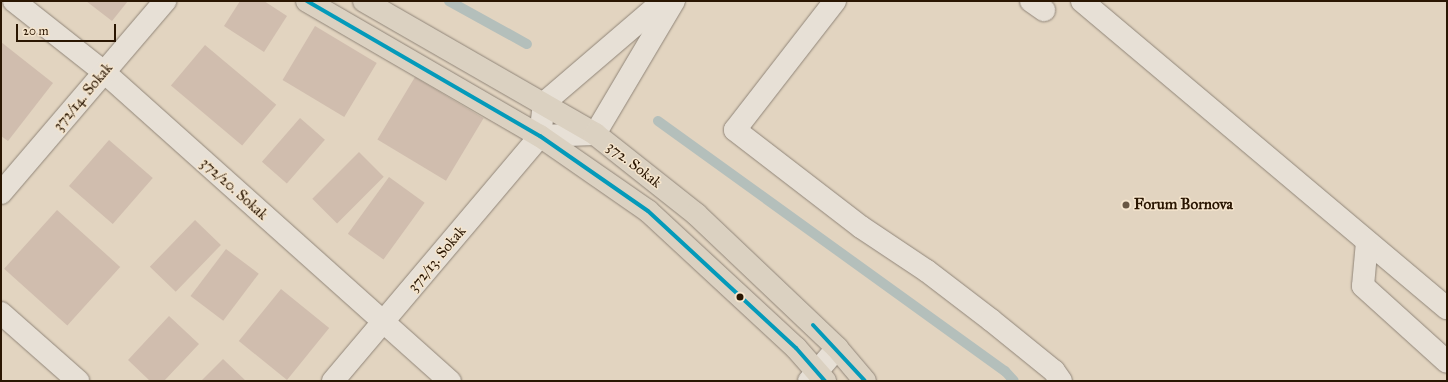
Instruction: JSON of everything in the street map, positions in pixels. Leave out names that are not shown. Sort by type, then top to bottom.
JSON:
[{"type":"main road","name":"372. Sokak","points":[[307,1],[540,136],[648,211],[796,348],[817,378]]},
{"type":"main road","name":"372. Sokak","points":[[364,1],[544,103],[595,134],[696,214],[837,348],[865,381]]},
{"type":"street","name":"372/20. Sokak","points":[[14,1],[104,72],[383,323],[450,381]]},
{"type":"street","name":"372/14. Sokak","points":[[1,193],[165,1]]},
{"type":"street","points":[[663,1],[544,103],[540,136],[595,134],[674,1]]},
{"type":"street","points":[[835,1],[735,130],[861,227],[927,271],[991,320],[1054,371],[1061,381]]},
{"type":"street","points":[[1082,1],[1447,308]]},
{"type":"street","name":"372/13. Sokak","points":[[334,381],[540,136]]},
{"type":"street","points":[[1367,242],[1363,286],[1447,362]]},
{"type":"street","points":[[1,313],[78,381]]},
{"type":"street","points":[[817,378],[837,348]]},
{"type":"building","points":[[86,1],[128,1],[112,21]]},
{"type":"building","points":[[240,1],[264,1],[287,16],[264,52],[224,26]]},
{"type":"building","points":[[315,26],[377,63],[344,117],[283,80]]},
{"type":"building","points":[[1,42],[53,83],[8,141],[1,136]]},
{"type":"building","points":[[205,45],[276,105],[242,145],[171,86]]},
{"type":"building","points":[[415,77],[484,118],[446,181],[377,140]]},
{"type":"building","points":[[300,118],[325,140],[287,183],[262,162]]},
{"type":"building","points":[[109,140],[153,178],[113,224],[69,186]]},
{"type":"building","points":[[359,152],[384,177],[337,223],[312,199]]},
{"type":"building","points":[[389,177],[425,203],[383,259],[348,234]]},
{"type":"building","points":[[57,210],[120,267],[67,326],[4,269]]},
{"type":"building","points":[[195,220],[221,245],[176,292],[150,267]]},
{"type":"building","points":[[226,249],[259,274],[223,321],[190,296]]},
{"type":"building","points":[[281,289],[329,328],[287,380],[239,341]]},
{"type":"building","points":[[169,316],[199,344],[164,381],[150,381],[128,360]]},
{"type":"building","points":[[223,359],[246,381],[201,381]]},
{"type":"waterway","points":[[449,1],[527,44]]},
{"type":"waterway","points":[[658,121],[1005,371],[1014,381]]},
{"type":"transit line","points":[[307,1],[540,136],[648,211],[796,348],[825,381]]},
{"type":"transit line","points":[[813,325],[865,381]]},
{"type":"place","name":"Forum Bornova","points":[[1126,205]]}]
